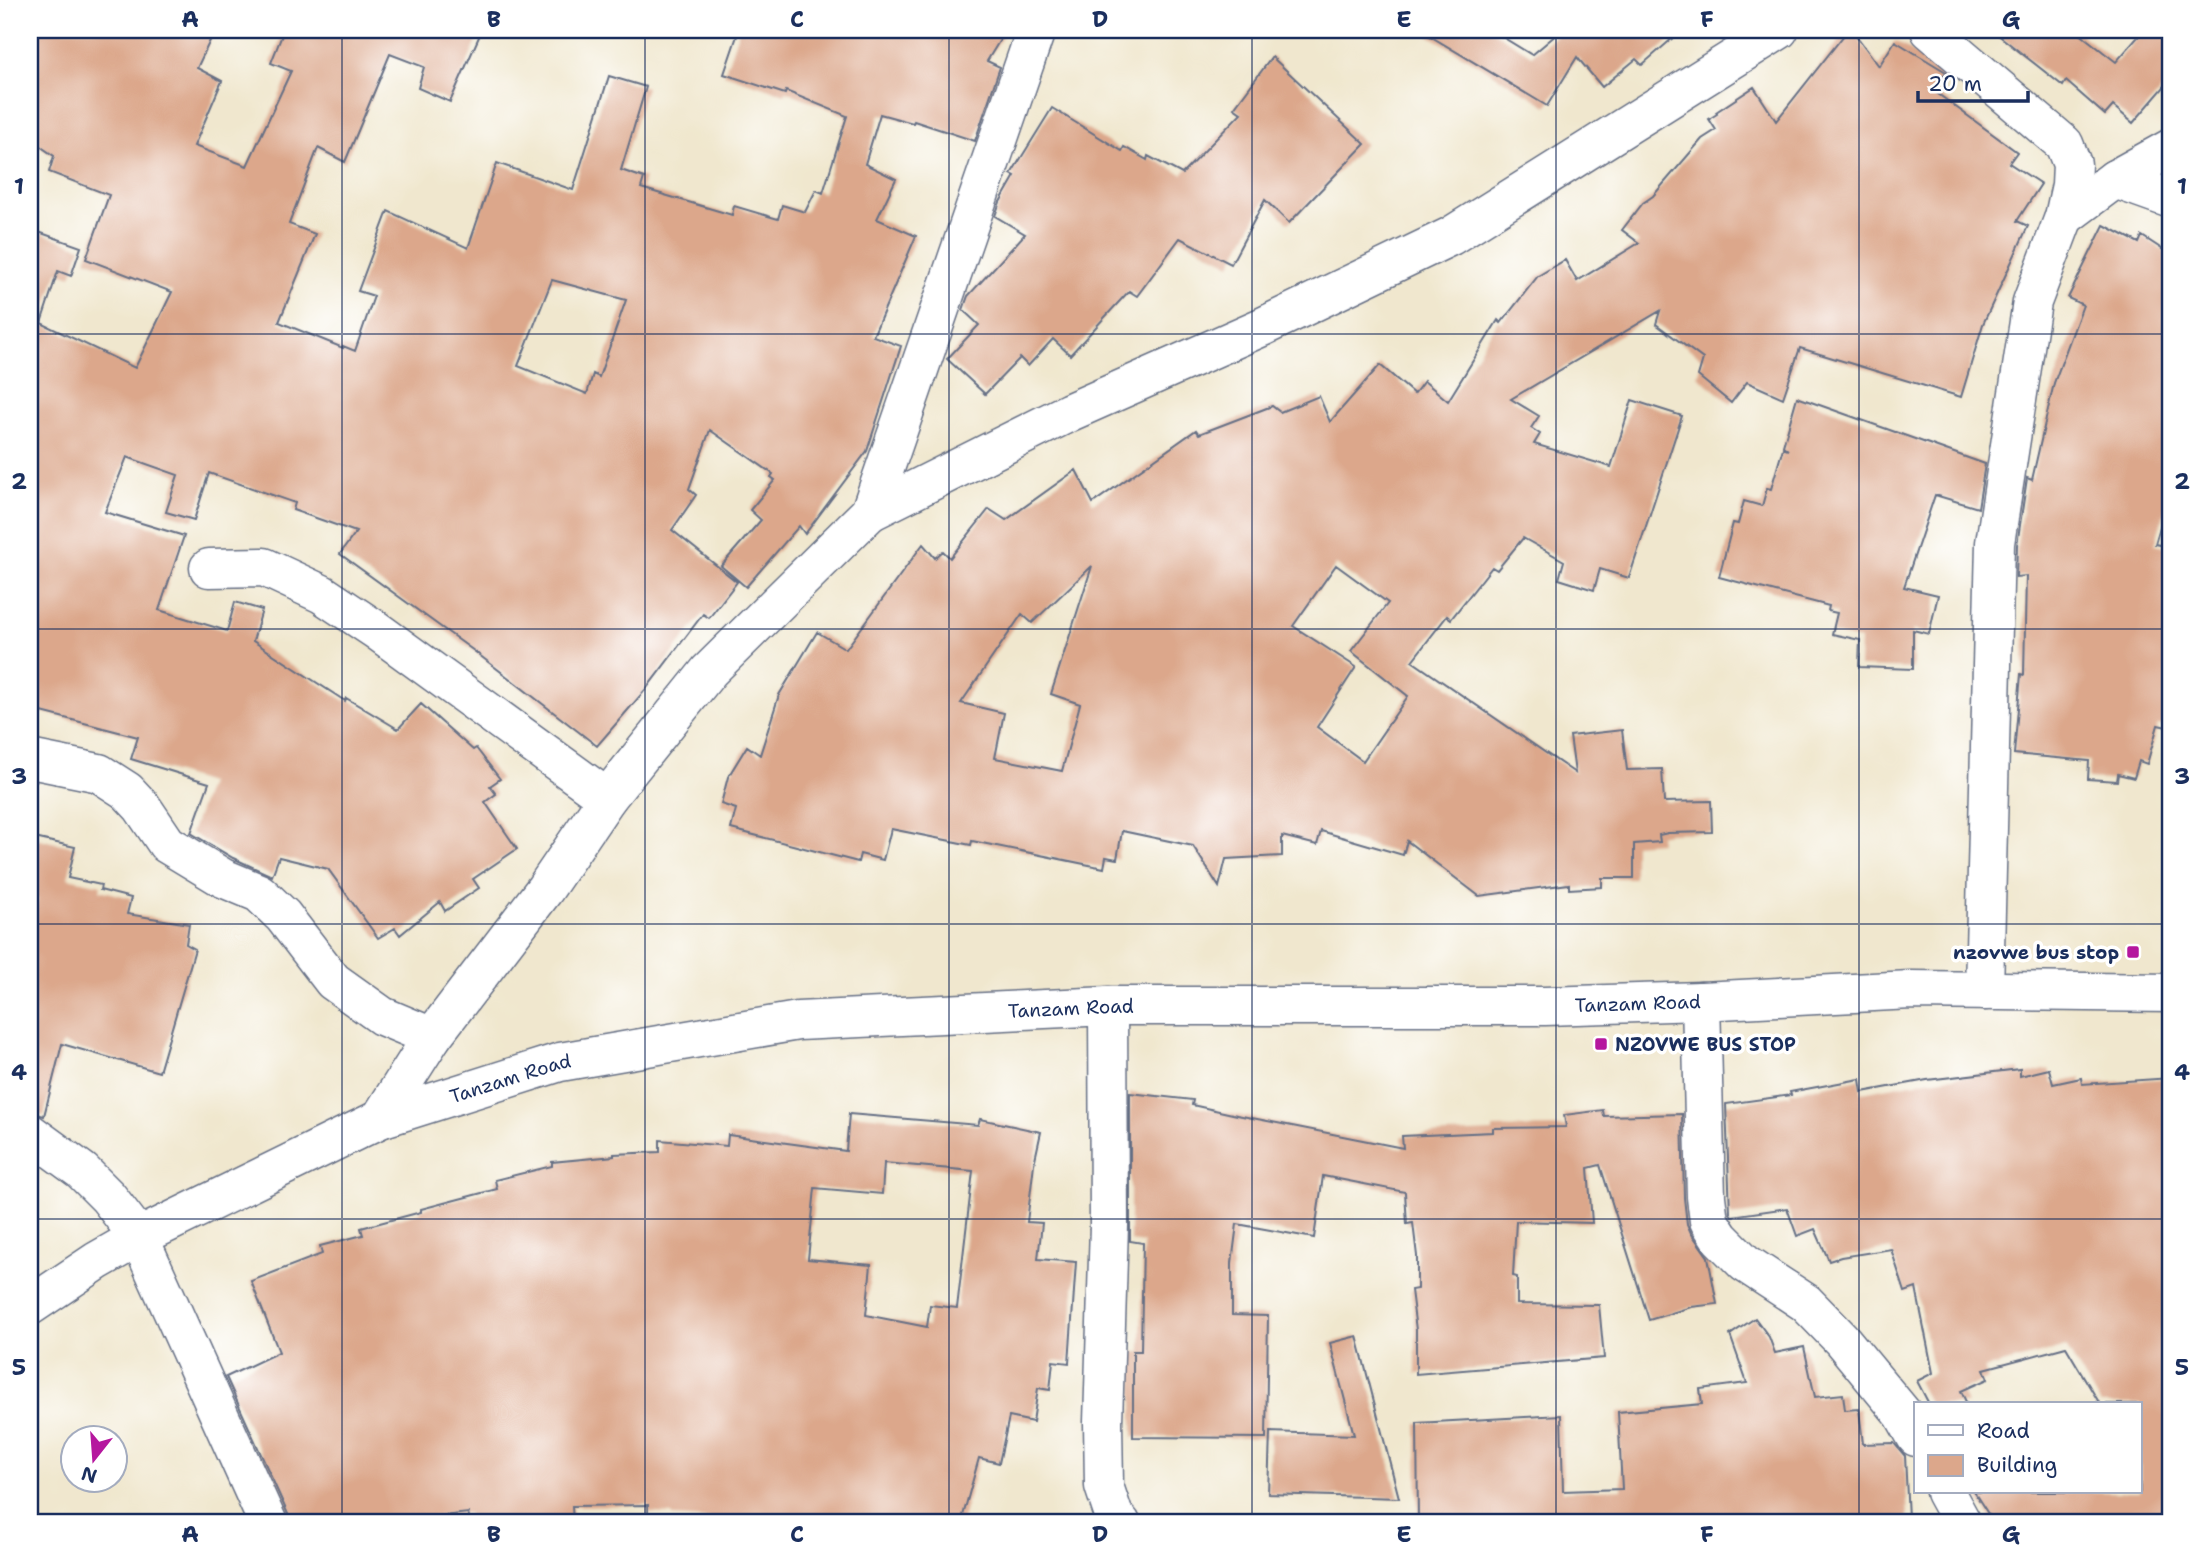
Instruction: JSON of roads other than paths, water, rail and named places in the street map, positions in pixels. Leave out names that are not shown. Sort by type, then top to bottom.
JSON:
[{"type":"main road","points":[[870,512],[1036,30]]},
{"type":"main road","points":[[1930,30],[2064,144],[2072,164],[2071,185],[2064,217],[2032,302],[1994,543],[1984,991]]},
{"type":"main road","points":[[380,1119],[432,1037],[545,889],[607,798],[709,671],[870,512],[1070,412],[1262,327],[1451,236],[1774,31]]},
{"type":"main road","points":[[2064,217],[2115,179],[2171,148]]},
{"type":"main road","points":[[2115,179],[2171,199]]},
{"type":"main road","points":[[209,568],[264,567],[323,594],[607,798]]},
{"type":"main road","points":[[30,759],[99,773],[127,791],[142,807],[167,844],[223,878],[259,892],[283,916],[333,981],[382,1016],[432,1037]]},
{"type":"main road","name":"Tanzam Road","points":[[30,1306],[97,1261],[139,1237],[380,1119],[560,1062],[798,1021],[1108,1006],[1514,1006],[1701,1002],[1912,990],[2171,993]]},
{"type":"main road","points":[[1701,1002],[1706,1197],[1709,1221],[1720,1238],[1745,1263],[1806,1303],[1841,1339],[1903,1413],[1914,1433]]},
{"type":"main road","points":[[1108,1006],[1109,1225],[1103,1422],[1104,1486],[1114,1516],[1121,1523]]},
{"type":"main road","points":[[30,1133],[82,1171],[108,1197],[139,1237],[268,1523]]},
{"type":"main road","points":[[1946,1494],[1962,1523]]},
{"type":"place","name":"nzovwe bus stop","points":[[2133,952]]},
{"type":"place","name":"NZOVWE BUS STOP","points":[[1601,1044]]}]
